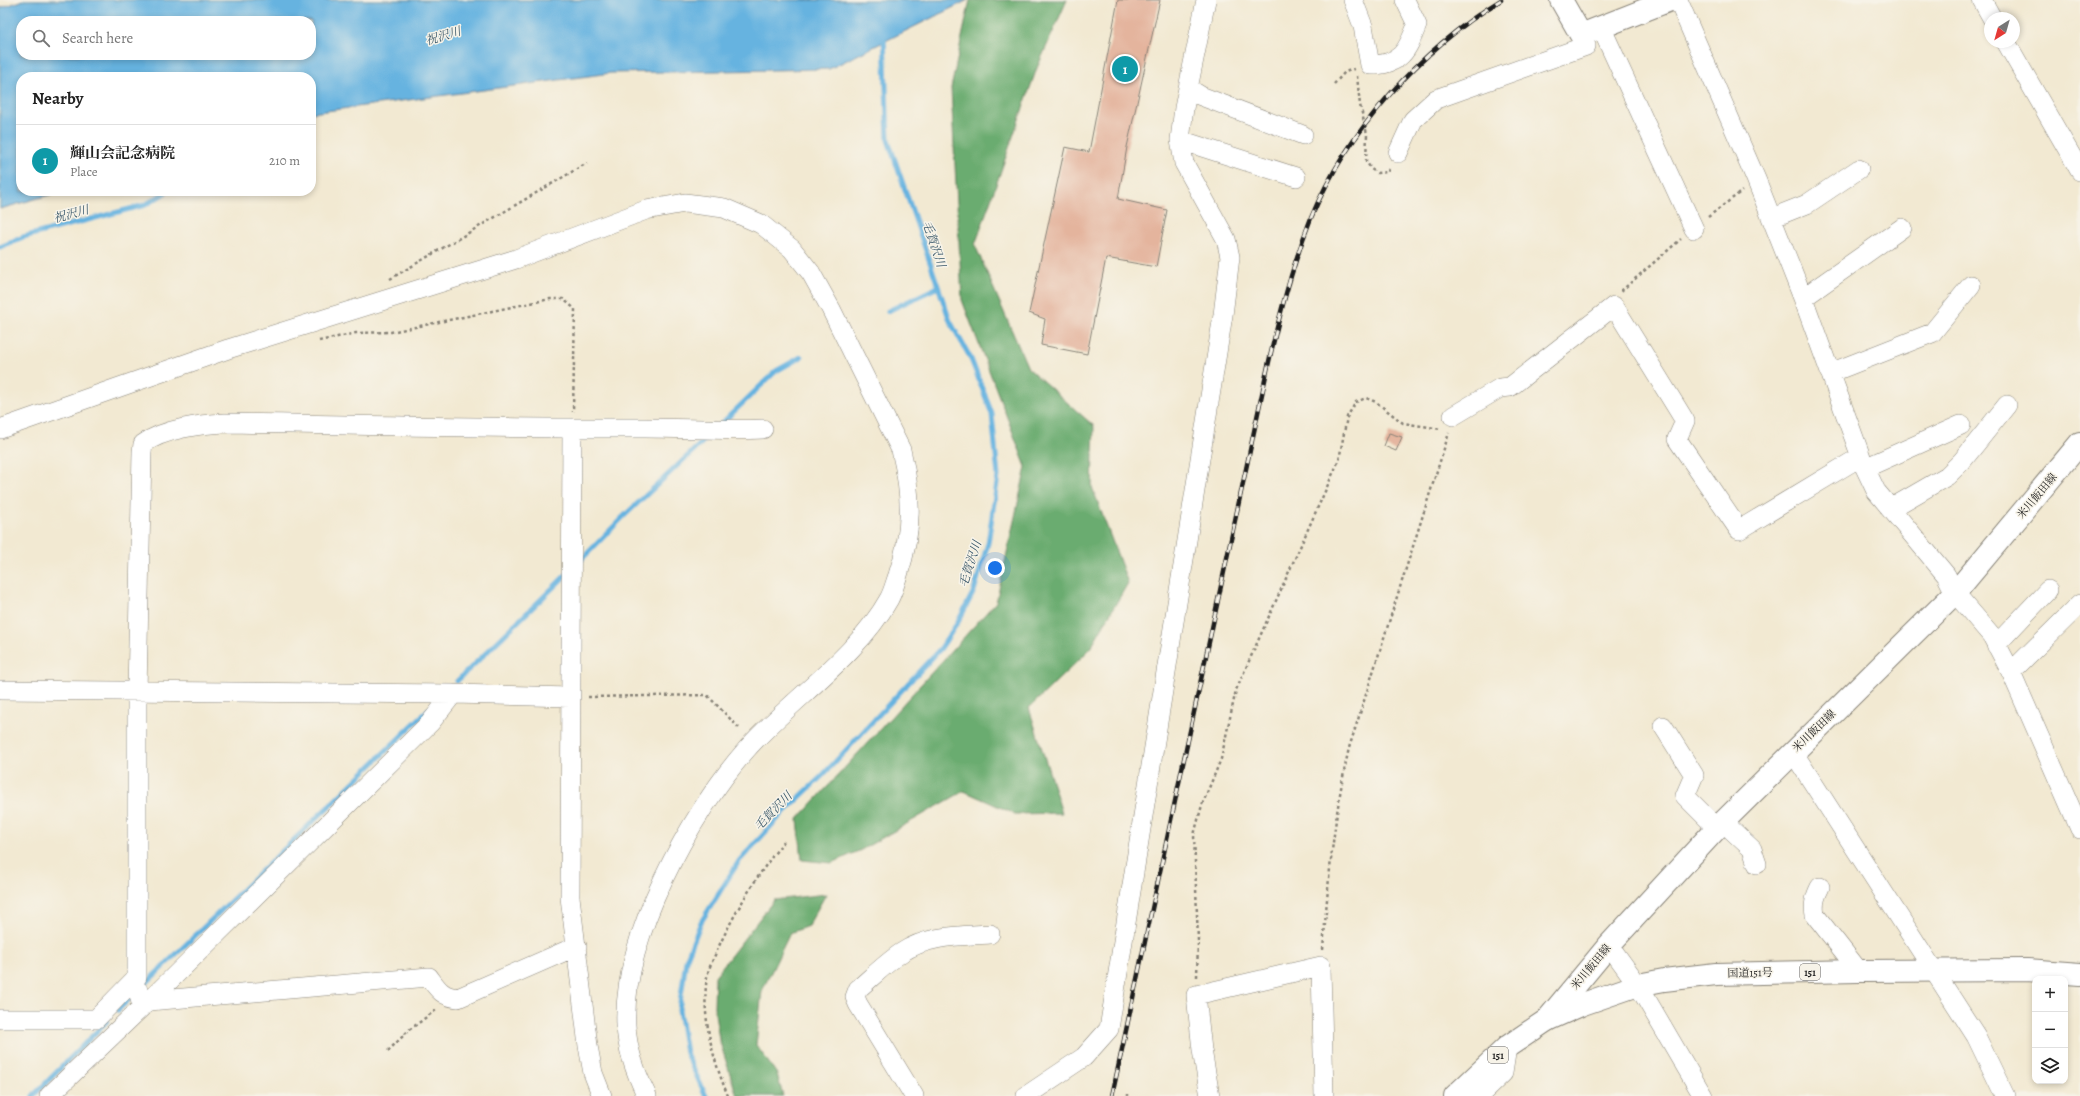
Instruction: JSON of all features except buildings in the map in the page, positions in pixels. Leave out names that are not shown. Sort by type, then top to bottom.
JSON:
[{"type":"main road","points":[[1561,0],[1591,31],[1670,0]]},
{"type":"main road","name":"米川飯田線","points":[[1547,1020],[1609,945],[1720,825],[1955,593],[2080,443]]},
{"type":"main road","name":"国道151号","points":[[1455,1096],[1507,1047],[1547,1020],[1583,1004],[1638,985],[1716,974],[2027,970],[2080,974]]},
{"type":"street","points":[[1026,1096],[1084,1057],[1109,1029],[1163,699],[1223,315],[1230,257],[1226,239],[1184,163],[1180,140],[1188,88],[1206,0]]},
{"type":"street","points":[[1353,0],[1363,26],[1370,65],[1384,65],[1396,60],[1408,48],[1417,25],[1405,0]]},
{"type":"street","points":[[1678,0],[1772,218],[1803,298],[1862,463],[1876,492],[1946,575],[1955,593],[1992,636],[2010,672],[2080,829]]},
{"type":"street","points":[[1982,0],[1989,12]]},
{"type":"street","points":[[1398,153],[1413,120],[1436,99],[1586,46],[1591,31]]},
{"type":"street","points":[[1591,31],[1694,229]]},
{"type":"street","points":[[2010,48],[2078,165]]},
{"type":"street","points":[[1188,88],[1200,96],[1303,135]]},
{"type":"street","points":[[1180,140],[1296,176]]},
{"type":"street","points":[[1772,218],[1807,204],[1859,169]]},
{"type":"street","points":[[0,429],[228,349],[516,258],[646,210],[685,203],[724,208],[761,224],[792,249],[811,274],[901,450],[907,475],[910,522],[904,557],[890,598],[866,633],[746,750],[702,808],[667,871],[632,966],[627,994],[626,1026],[630,1052],[638,1078],[647,1096]]},
{"type":"street","points":[[1803,298],[1902,228]]},
{"type":"street","points":[[1830,373],[1932,333],[1971,285]]},
{"type":"street","points":[[1453,416],[1500,388],[1510,387],[1614,306],[1685,421],[1677,439],[1739,530],[1862,463],[1961,425]]},
{"type":"street","points":[[1890,509],[1947,476],[1962,461],[2007,405]]},
{"type":"street","points":[[141,994],[137,692],[143,444],[159,435],[206,424],[219,423],[572,428],[704,428],[730,430],[763,429]]},
{"type":"street","points":[[572,428],[570,897],[588,1046],[593,1073],[602,1096]]},
{"type":"street","points":[[1996,645],[2048,590]]},
{"type":"street","points":[[2010,672],[2080,604]]},
{"type":"street","points":[[0,690],[453,694],[570,697]]},
{"type":"street","points":[[49,1096],[141,994],[430,723],[453,694]]},
{"type":"street","points":[[1663,726],[1694,775],[1686,796],[1720,825],[1752,849],[1757,864]]},
{"type":"street","points":[[1793,752],[1932,971],[1976,1036],[2005,1096]]},
{"type":"street","points":[[1820,887],[1814,901],[1815,915],[1859,971]]},
{"type":"street","points":[[914,1096],[858,1004],[855,996],[858,989],[901,953],[916,945],[940,937],[990,934]]},
{"type":"street","points":[[1609,945],[1638,985],[1703,1096]]},
{"type":"street","points":[[0,1020],[96,1019],[141,994],[429,977],[440,992],[450,998],[458,998],[577,946]]},
{"type":"street","points":[[1210,1096],[1202,1050],[1196,995],[1322,966],[1324,1096]]},
{"type":"street","points":[[1480,1096],[1504,1073],[1507,1047]]},
{"type":"path","points":[[1334,84],[1345,72],[1356,68],[1360,104],[1367,134],[1366,161],[1371,169],[1377,173],[1388,172]]},
{"type":"path","points":[[386,281],[587,163]]},
{"type":"path","points":[[318,341],[356,333],[391,332],[550,299],[563,299],[575,309],[572,428]]},
{"type":"path","points":[[1196,995],[1198,941],[1194,835],[1202,805],[1221,759],[1236,690],[1339,460],[1347,418],[1356,402],[1366,398],[1376,402],[1402,423],[1442,430],[1449,435]]},
{"type":"path","points":[[1322,966],[1330,855],[1340,788],[1349,748],[1449,435],[1453,416]]},
{"type":"path","points":[[570,697],[707,696],[754,742]]},
{"type":"path","points":[[728,1096],[720,1078],[710,1039],[706,1005],[707,976],[726,932],[744,899],[762,869],[785,840]]},
{"type":"path","points":[[388,1052],[409,1030],[426,1017],[458,998]]},
{"type":"green space","points":[[970,0],[1067,0],[1037,68],[975,245],[1028,368],[1094,426],[1092,487],[1128,583],[1089,650],[1029,708],[1062,813],[1015,814],[964,791],[861,850],[832,863],[802,860],[798,819],[996,602],[1026,467],[962,300],[951,88]]},
{"type":"green space","points":[[826,894],[808,926],[790,933],[762,991],[756,1045],[777,1074],[783,1096],[737,1096],[719,1039],[714,1007],[715,976],[774,900]]},
{"type":"water","points":[[24,0],[968,0],[829,69],[611,73],[316,112],[316,72],[16,72],[16,196],[46,196],[0,209],[0,8]]},
{"type":"waterway","name":"毛賀沢川","points":[[706,1096],[686,1053],[679,1010],[686,960],[701,922],[739,861],[783,813],[822,776],[941,648],[958,622],[974,591],[988,543],[998,476],[992,414],[971,359],[950,321],[888,140],[884,37]]},
{"type":"waterway","name":"祝沢川","points":[[0,247],[23,237],[145,205],[160,196]]},
{"type":"waterway","points":[[888,311],[938,287]]},
{"type":"waterway","points":[[721,424],[776,371],[801,357]]},
{"type":"waterway","points":[[576,565],[623,517],[711,434]]},
{"type":"waterway","points":[[457,681],[566,575]]},
{"type":"waterway","points":[[141,988],[428,710]]},
{"type":"waterway","points":[[118,1010],[135,993]]},
{"type":"waterway","points":[[33,1096],[107,1021]]},
{"type":"railway","points":[[1112,1096],[1268,366],[1286,291],[1304,236],[1326,186],[1345,154],[1366,124],[1390,95],[1415,68],[1443,42],[1471,20],[1501,0]]},
{"type":"place","name":"輝山会記念病院","points":[[1125,69]]}]
